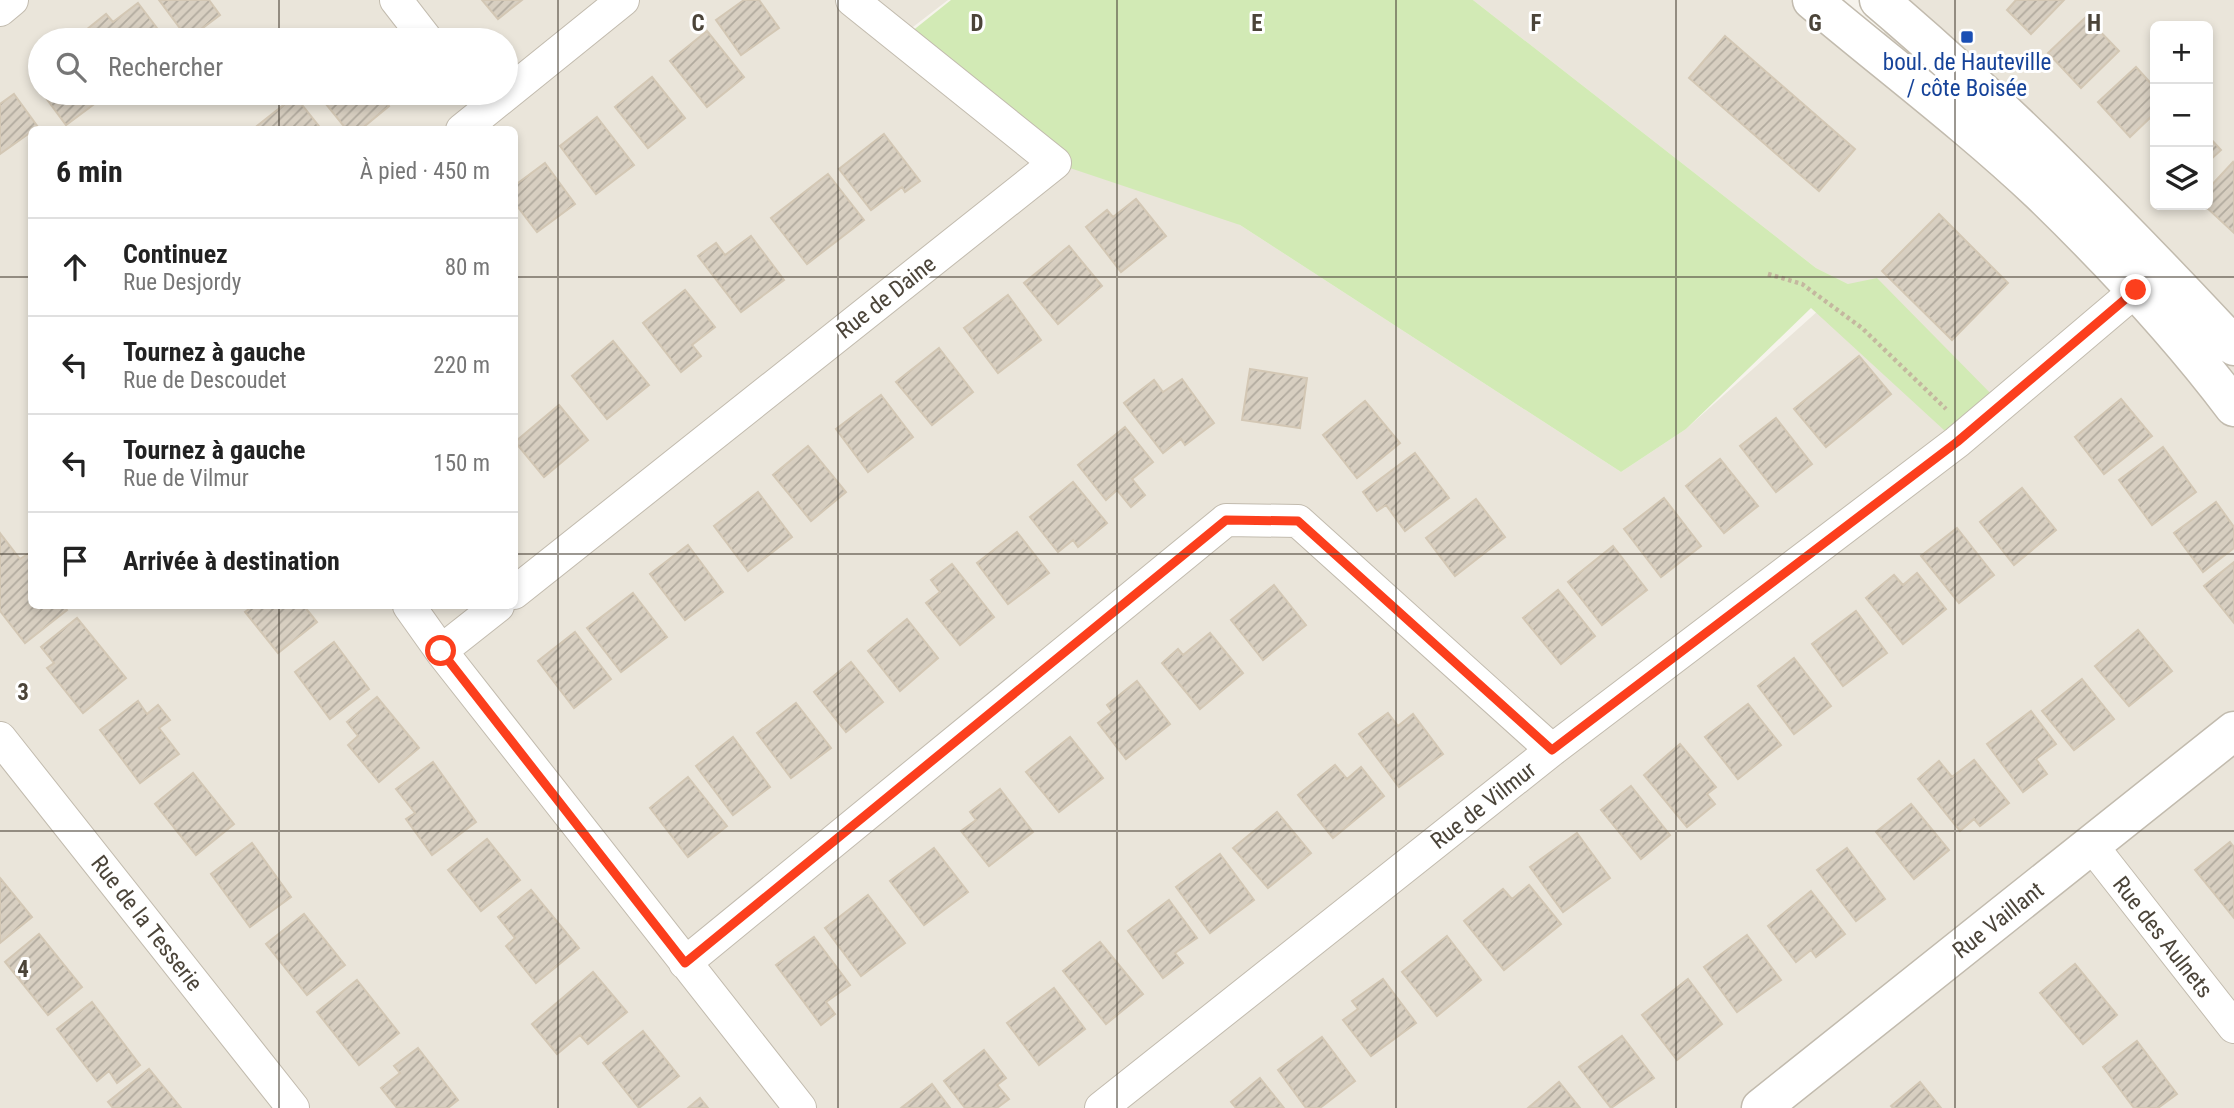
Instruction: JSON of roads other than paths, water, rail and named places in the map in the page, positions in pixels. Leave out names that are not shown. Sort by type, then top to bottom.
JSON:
[{"type":"street","points":[[0,9],[12,0]]},
{"type":"street","points":[[396,0],[418,28]]},
{"type":"street","points":[[518,77],[623,0]]},
{"type":"street","name":"Rue de Daine","points":[[518,590],[1055,163],[852,0]]},
{"type":"street","points":[[1812,0],[2039,192],[2234,346]]},
{"type":"street","points":[[1862,41],[1886,2],[1997,106],[2149,279],[2193,353],[2234,407]]},
{"type":"street","name":"Rue de Vilmur","points":[[1101,1108],[1552,750],[1969,432],[2149,279]]},
{"type":"street","points":[[685,963],[1226,520],[1298,521],[1552,750]]},
{"type":"street","points":[[411,609],[441,651],[800,1108]]},
{"type":"street","points":[[441,651],[494,609]]},
{"type":"street","name":"Rue Vaillant","points":[[1761,1108],[2234,732]]},
{"type":"street","name":"Rue de la Tesserie","points":[[0,738],[293,1108]]},
{"type":"street","name":"Rue des Aulnets","points":[[2092,846],[2234,1027]]},
{"type":"place","name":"boul. de Hauteville / côte Boisée","points":[[1967,37]]}]
